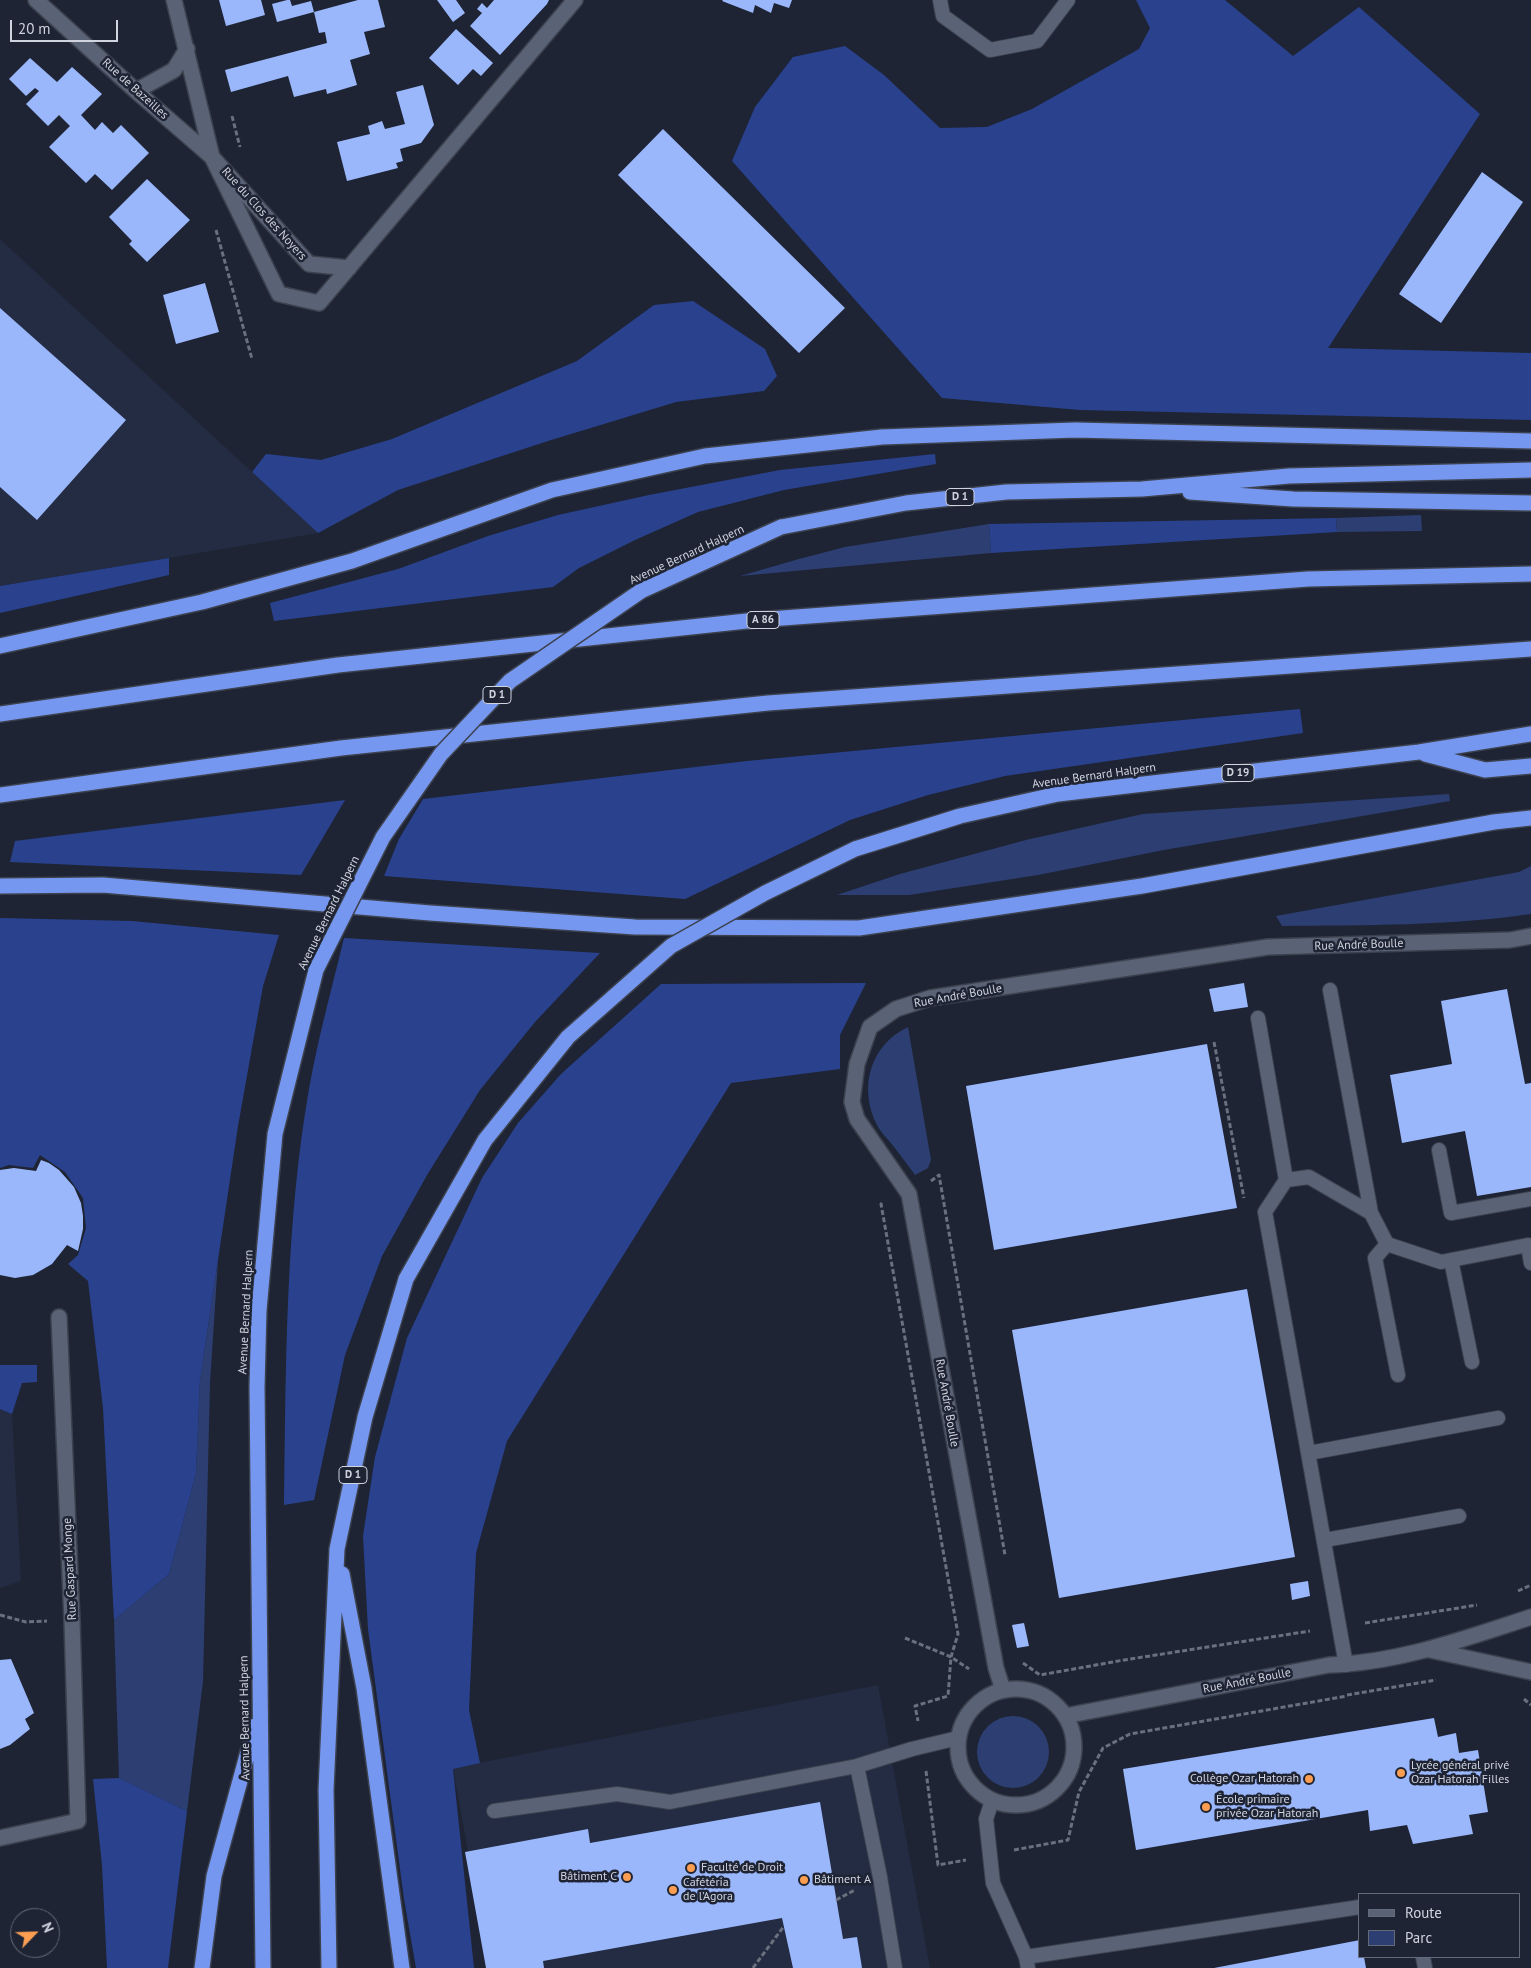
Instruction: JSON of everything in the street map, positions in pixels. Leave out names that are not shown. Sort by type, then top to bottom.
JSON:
[{"type":"highway","points":[[0,646],[202,602],[352,561],[552,490],[705,456],[882,437],[1075,430],[1531,441]]},
{"type":"highway","points":[[1142,489],[1289,476],[1531,470]]},
{"type":"highway","points":[[1142,489],[1293,499],[1531,503]]},
{"type":"highway","name":"Avenue Bernard Halpern","points":[[263,1968],[257,1387],[259,1310],[275,1134],[316,970],[383,837],[441,754],[510,681],[641,591],[782,527],[915,502],[1006,492],[1142,489]]},
{"type":"highway","name":"A 86","points":[[0,714],[338,665],[756,620],[1308,579],[1531,574]]},
{"type":"highway","points":[[0,795],[341,748],[768,703],[1531,649]]},
{"type":"highway","name":"Avenue Bernard Halpern","points":[[329,1968],[326,1790],[337,1548],[365,1417],[406,1279],[485,1140],[568,1038],[671,946],[765,894],[855,850],[960,816],[1058,794],[1419,752],[1531,734]]},
{"type":"highway","points":[[1419,752],[1485,770],[1531,766]]},
{"type":"highway","points":[[0,886],[103,885],[430,913],[635,927],[859,928],[1142,886],[1494,822],[1531,818]]},
{"type":"highway","points":[[337,1548],[364,1688],[402,1968]]},
{"type":"highway","points":[[202,1968],[214,1876],[260,1708]]},
{"type":"street","name":"Rue de Bazeilles","points":[[36,0],[212,157]]},
{"type":"street","name":"Rue du Clos des Noyers","points":[[174,0],[212,157],[279,294],[319,303],[349,268]]},
{"type":"street","points":[[349,268],[575,0]]},
{"type":"street","points":[[136,91],[174,70],[187,49]]},
{"type":"street","name":"Rue du Clos des Noyers","points":[[212,157],[309,264],[349,268]]},
{"type":"street","name":"Rue André Boulle","points":[[1003,1690],[996,1668],[909,1194],[857,1119],[852,1102],[857,1064],[870,1027],[896,1009],[930,998],[1268,947],[1510,940],[1531,936]]},
{"type":"street","name":"Rue Gaspard Monge","points":[[0,1838],[78,1821],[72,1620],[59,1317]]},
{"type":"street","name":"Rue André Boulle","points":[[1065,1716],[1329,1665],[1346,1665],[1429,1650],[1531,1617]]},
{"type":"street","name":"Rue André Boulle","points":[[1429,1650],[1531,1672]]},
{"type":"street","points":[[1021,1689],[1038,1693],[1054,1702],[1065,1716],[1073,1733],[1074,1752],[1070,1770],[1060,1786],[1046,1798],[1029,1805],[1010,1806],[992,1801],[976,1791],[964,1776],[958,1758],[958,1738],[963,1722],[973,1707],[987,1696],[1003,1690],[1021,1689]]},
{"type":"lane","points":[[940,0],[943,16],[990,50],[1037,41],[1068,0]]},
{"type":"lane","points":[[1330,990],[1371,1212],[1387,1244],[1441,1262],[1528,1245],[1531,1263]]},
{"type":"lane","points":[[1258,1018],[1286,1180],[1264,1212],[1346,1665]]},
{"type":"lane","points":[[1439,1150],[1451,1213],[1531,1199]]},
{"type":"lane","points":[[1286,1180],[1309,1177],[1371,1212]]},
{"type":"lane","points":[[1387,1244],[1374,1258],[1398,1375]]},
{"type":"lane","points":[[1451,1260],[1472,1362]]},
{"type":"lane","points":[[1309,1453],[1498,1418]]},
{"type":"lane","points":[[1324,1540],[1459,1516]]},
{"type":"lane","points":[[494,1811],[617,1794],[670,1802],[857,1766],[958,1738]]},
{"type":"lane","points":[[857,1766],[880,1877],[895,1968]]},
{"type":"lane","points":[[992,1801],[986,1819],[993,1883],[1027,1962],[1358,1907]]},
{"type":"path","points":[[230,109],[243,156]]},
{"type":"path","points":[[214,221],[252,359]]},
{"type":"path","points":[[0,1615],[26,1622],[72,1620]]},
{"type":"path","points":[[905,1638],[951,1658],[977,1673],[1019,1659],[1040,1675],[1310,1631]]},
{"type":"path","points":[[951,1658],[948,1696],[915,1706],[923,1747],[938,1865],[1068,1840],[1079,1792],[1103,1748],[1130,1734],[1348,1696]]},
{"type":"path","points":[[753,1968],[784,1926]]},
{"type":"shaded area","points":[[1136,0],[1225,0],[1293,56],[1359,7],[1480,114],[1328,348],[1531,353],[1531,420],[1080,410],[942,398],[732,161],[755,107],[793,57],[845,46],[884,75],[940,128],[987,127],[1032,109],[1139,49],[1150,28]]},
{"type":"shaded area","points":[[0,239],[252,472],[318,533],[0,586]]},
{"type":"shaded area","points":[[693,301],[765,349],[777,376],[764,391],[676,402],[548,441],[398,490],[318,533],[252,472],[266,454],[321,460],[392,439],[577,361],[654,305]]},
{"type":"shaded area","points":[[935,454],[936,464],[784,490],[698,512],[579,568],[553,587],[274,621],[270,603],[398,569],[488,536],[558,515],[649,495],[780,470]]},
{"type":"shaded area","points":[[1336,518],[1337,532],[991,553],[989,524]]},
{"type":"shaded area","points":[[169,558],[169,575],[0,613],[0,586]]},
{"type":"shaded area","points":[[1300,709],[1303,733],[1005,776],[928,795],[850,820],[685,899],[384,876],[399,839],[423,799],[747,761]]},
{"type":"shaded area","points":[[345,800],[301,875],[10,862],[15,841]]},
{"type":"shaded area","points":[[0,918],[132,921],[279,935],[263,986],[238,1126],[200,1380],[196,1473],[169,1574],[114,1620],[103,1408],[88,1281],[68,1264],[78,1255],[86,1228],[83,1198],[65,1172],[40,1155],[33,1168],[9,1165],[0,1168]]},
{"type":"shaded area","points":[[344,938],[600,953],[535,1022],[480,1090],[427,1175],[382,1256],[345,1355],[314,1500],[284,1505],[288,1297],[295,1192],[309,1089]]},
{"type":"shaded area","points":[[866,983],[840,1035],[840,1069],[731,1083],[507,1441],[476,1553],[469,1710],[480,1763],[453,1769],[474,1968],[416,1968],[404,1899],[368,1629],[363,1536],[375,1457],[407,1338],[482,1178],[518,1123],[561,1074],[661,984]]},
{"type":"shaded area","points":[[0,1365],[37,1365],[37,1382],[22,1383],[12,1414],[0,1409]]},
{"type":"shaded area","points":[[0,1409],[12,1414],[21,1581],[0,1588]]},
{"type":"shaded area","name":"Faculté de Droit","points":[[878,1685],[930,1968],[489,1968],[453,1768]]},
{"type":"shaded area","points":[[119,1778],[187,1811],[168,1968],[107,1968],[102,1865],[93,1779]]},
{"type":"green space","points":[[1421,515],[1422,531],[1337,532],[1336,518]]},
{"type":"green space","points":[[989,524],[991,553],[740,576],[845,547]]},
{"type":"green space","points":[[1449,794],[1450,801],[1164,850],[1038,875],[909,895],[837,895],[900,874],[1026,840],[1143,814]]},
{"type":"green space","points":[[1531,866],[1531,914],[1438,923],[1282,926],[1276,916],[1519,872]]},
{"type":"green space","points":[[908,1027],[931,1160],[928,1168],[915,1175],[879,1128],[871,1111],[868,1097],[868,1082],[876,1056],[895,1035]]},
{"type":"green space","points":[[218,1260],[210,1383],[203,1681],[187,1811],[119,1778],[114,1620],[169,1574],[196,1473],[200,1380]]},
{"type":"green space","points":[[1020,1716],[1039,1726],[1047,1738],[1049,1752],[1047,1766],[1039,1778],[1027,1786],[1006,1788],[987,1778],[979,1766],[977,1745],[987,1726],[999,1718]]},
{"type":"building","points":[[219,0],[261,0],[265,15],[226,26]]},
{"type":"building","points":[[290,0],[292,6],[311,1],[314,12],[277,22],[272,4]]},
{"type":"building","points":[[358,0],[378,0],[385,27],[364,32],[370,54],[350,60],[357,85],[327,94],[326,89],[294,97],[288,76],[231,92],[225,70],[327,43],[325,32],[319,33],[314,12]]},
{"type":"building","points":[[437,0],[456,0],[465,13],[453,22]]},
{"type":"building","points":[[494,0],[549,0],[500,55],[470,26],[482,13],[477,9],[482,3],[487,8]]},
{"type":"building","points":[[723,0],[792,0],[789,8],[774,3],[771,13],[755,5],[753,13]]},
{"type":"building","points":[[456,29],[493,63],[481,76],[473,69],[458,85],[429,58]]},
{"type":"building","points":[[30,58],[57,82],[72,67],[102,94],[81,115],[95,130],[102,122],[113,133],[121,125],[149,153],[112,190],[95,174],[86,183],[49,147],[70,126],[59,115],[48,126],[26,104],[39,91],[35,88],[26,96],[9,79]]},
{"type":"building","points":[[423,85],[434,125],[421,143],[400,149],[403,161],[396,163],[398,168],[347,181],[337,142],[370,134],[368,126],[382,121],[385,129],[405,124],[396,92]]},
{"type":"building","points":[[663,129],[845,308],[799,353],[618,175]]},
{"type":"building","points":[[1482,172],[1523,202],[1441,323],[1399,294]]},
{"type":"building","points":[[147,179],[190,220],[147,262],[129,244],[132,241],[109,217]]},
{"type":"building","points":[[205,283],[219,332],[176,344],[163,295]]},
{"type":"building","points":[[0,308],[126,420],[37,520],[0,487]]},
{"type":"building","points":[[1244,983],[1248,1007],[1214,1012],[1209,989]]},
{"type":"building","points":[[1507,989],[1525,1084],[1531,1083],[1531,1187],[1477,1196],[1465,1131],[1402,1143],[1390,1075],[1452,1064],[1441,1001]]},
{"type":"building","points":[[1207,1044],[1237,1208],[994,1250],[966,1086]]},
{"type":"building","points":[[41,1160],[59,1170],[74,1187],[81,1203],[83,1229],[78,1251],[67,1245],[52,1264],[33,1275],[15,1278],[0,1275],[0,1170],[14,1168],[36,1171]]},
{"type":"building","points":[[1247,1289],[1295,1557],[1059,1598],[1012,1330]]},
{"type":"building","points":[[1308,1581],[1310,1596],[1292,1600],[1290,1584]]},
{"type":"building","points":[[1024,1623],[1029,1646],[1017,1648],[1012,1625]]},
{"type":"building","points":[[11,1659],[34,1713],[25,1719],[30,1729],[10,1745],[0,1749],[0,1660]]},
{"type":"building","points":[[1434,1718],[1438,1737],[1456,1733],[1459,1753],[1478,1750],[1488,1812],[1469,1815],[1473,1834],[1413,1844],[1407,1825],[1370,1831],[1368,1810],[1136,1850],[1123,1769]]},
{"type":"building","name":"Bâtiment C","points":[[820,1802],[843,1939],[857,1937],[862,1968],[793,1968],[782,1918],[543,1961],[544,1968],[486,1968],[465,1852],[588,1829],[590,1843]]},
{"type":"building","points":[[1358,1940],[1358,1958],[1364,1958],[1366,1968],[1214,1968]]},
{"type":"place","name":"Lycée général privé Ozar Hatorah Filles","points":[[1401,1773]]},
{"type":"place","name":"Collège Ozar Hatorah","points":[[1309,1779]]},
{"type":"place","name":"École primaire privée Ozar Hatorah","points":[[1206,1807]]},
{"type":"place","name":"Faculté de Droit","points":[[691,1868]]},
{"type":"place","name":"Bâtiment C","points":[[627,1877]]},
{"type":"place","name":"Bâtiment A","points":[[804,1880]]},
{"type":"place","name":"Cafétéria de l’Agora","points":[[673,1890]]}]
